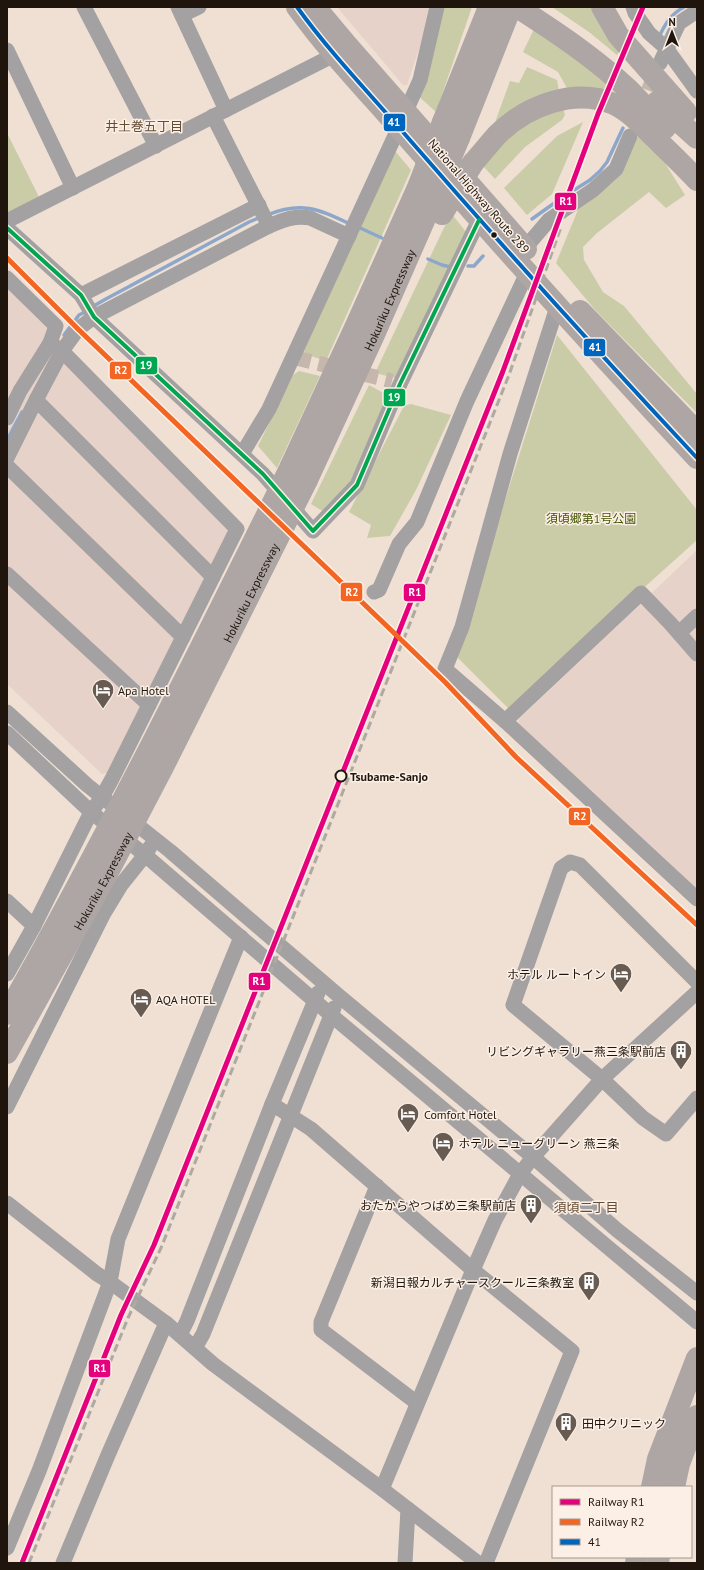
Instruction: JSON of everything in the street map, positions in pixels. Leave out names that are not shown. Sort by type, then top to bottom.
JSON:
[{"type":"highway","name":"National Highway Route 289","points":[[297,7],[340,50],[402,119],[525,248],[564,294],[697,432]]},
{"type":"highway","name":"National Highway Route 289","points":[[315,7],[340,50]]},
{"type":"highway","points":[[538,7],[608,58],[697,138]]},
{"type":"highway","points":[[602,7],[618,35],[697,124]]},
{"type":"highway","points":[[496,10],[581,51],[628,90],[665,129],[697,171]]},
{"type":"highway","name":"Hokuriku Expressway","points":[[431,200],[444,122],[496,10]]},
{"type":"highway","name":"Hokuriku Expressway","points":[[7,1014],[86,871],[205,641],[373,337],[459,138],[496,10]]},
{"type":"highway","points":[[431,200],[473,163],[498,135],[515,120],[547,102],[565,99],[597,99],[614,104],[630,114],[697,180]]},
{"type":"highway","name":"National Highway Route 289","points":[[402,119],[479,220],[557,307],[697,458]]},
{"type":"highway","points":[[660,394],[697,425]]},
{"type":"highway","name":"Hokuriku Expressway","points":[[7,1053],[106,876],[222,651],[299,473]]},
{"type":"highway","points":[[652,1486],[658,1459],[697,1358]]},
{"type":"highway","points":[[674,1486],[680,1464],[697,1416]]},
{"type":"street","points":[[84,7],[156,146]]},
{"type":"street","points":[[199,7],[180,11],[220,113],[264,215]]},
{"type":"street","points":[[242,454],[269,409],[295,357],[420,80],[437,7]]},
{"type":"street","points":[[637,9],[649,33],[665,47],[697,91]]},
{"type":"street","points":[[660,63],[665,47],[679,23],[696,9]]},
{"type":"street","points":[[7,50],[73,188]]},
{"type":"street","points":[[7,221],[156,146],[340,50]]},
{"type":"street","points":[[525,248],[549,220],[593,190],[616,169],[630,136]]},
{"type":"street","points":[[82,297],[264,215],[292,217],[303,216],[353,227]]},
{"type":"street","points":[[7,418],[20,391],[56,347],[78,329],[92,314],[264,215]]},
{"type":"street","points":[[7,228],[82,297],[92,314],[263,474],[313,531],[357,485],[396,383],[479,220]]},
{"type":"street","points":[[374,592],[380,590],[399,544],[417,522],[467,401],[527,273]]},
{"type":"street","points":[[7,278],[56,326],[56,347],[36,400],[7,458]]},
{"type":"street","points":[[557,307],[510,454],[462,626],[445,669],[505,721],[697,899]]},
{"type":"street","points":[[7,974],[34,926],[91,812],[102,797],[237,529],[56,347]]},
{"type":"street","points":[[36,400],[214,577]]},
{"type":"street","points":[[7,466],[183,637]]},
{"type":"street","points":[[7,574],[149,705]]},
{"type":"street","points":[[505,721],[641,594],[670,623],[697,654]]},
{"type":"street","points":[[679,633],[697,616]]},
{"type":"street","points":[[7,712],[58,760],[155,839],[339,996],[533,1157],[618,1230],[697,1293]]},
{"type":"street","points":[[7,733],[91,812],[145,855],[314,1001],[697,1322]]},
{"type":"street","points":[[7,1107],[104,913],[121,885],[145,855],[155,839]]},
{"type":"street","points":[[697,982],[580,865],[570,862],[562,868],[513,1005],[602,1079],[643,1118],[666,1134],[697,1098]]},
{"type":"street","points":[[7,901],[34,926]]},
{"type":"street","points":[[7,1548],[39,1471],[110,1282],[118,1239],[241,937]]},
{"type":"street","points":[[180,1335],[190,1314],[272,1104],[323,982]]},
{"type":"street","points":[[382,1489],[473,1270],[495,1220],[520,1174],[533,1157],[602,1079],[697,992]]},
{"type":"street","points":[[195,1348],[203,1334],[339,996]]},
{"type":"street","points":[[272,1104],[311,1129],[473,1270],[572,1351],[486,1563]]},
{"type":"street","points":[[377,1186],[321,1322],[321,1330],[417,1403]]},
{"type":"street","points":[[7,1203],[97,1274],[166,1323],[213,1364],[382,1489],[478,1563]]},
{"type":"street","points":[[63,1563],[108,1455],[166,1323]]},
{"type":"street","points":[[405,1563],[408,1509]]},
{"type":"shaded area","points":[[337,7],[433,7],[407,85],[403,85]]},
{"type":"shaded area","points":[[7,286],[51,328],[44,338],[230,532],[110,773],[102,774],[7,684]]},
{"type":"shaded area","points":[[697,550],[697,896],[520,726],[518,720]]},
{"type":"green space","points":[[443,7],[472,7],[436,112],[416,94]]},
{"type":"green space","points":[[552,7],[594,7],[621,48],[617,55],[589,32]]},
{"type":"green space","points":[[535,27],[609,82],[603,93],[568,90],[558,72],[523,52]]},
{"type":"green space","points":[[527,67],[557,80],[559,91],[493,128],[510,81],[519,83]]},
{"type":"green space","points":[[562,105],[565,115],[562,120],[525,147],[495,179],[482,165],[502,139]]},
{"type":"green space","points":[[583,122],[552,194],[527,215],[504,188],[557,136]]},
{"type":"green space","points":[[7,133],[41,201],[7,218]]},
{"type":"green space","points":[[639,135],[658,152],[685,195],[666,208],[649,192],[597,233],[583,247],[584,260],[603,292],[624,306],[697,394],[697,413],[596,311],[556,263],[580,205],[635,142]]},
{"type":"green space","points":[[395,151],[411,170],[326,361],[305,354],[304,350]]},
{"type":"green space","points":[[451,213],[466,232],[399,379],[375,373]]},
{"type":"green space","name":"須頃郷第1号公園","points":[[557,335],[697,510],[697,540],[509,709],[456,656]]},
{"type":"green space","points":[[299,371],[320,376],[277,468],[258,446],[293,375]]},
{"type":"green space","points":[[369,385],[387,395],[353,484],[329,515],[311,504]]},
{"type":"green space","points":[[411,404],[451,415],[416,490],[390,536],[367,538],[371,525],[349,512],[404,406]]},
{"type":"waterway","points":[[659,37],[669,20],[675,13],[684,7]]},
{"type":"waterway","points":[[532,219],[590,180],[600,171],[607,162],[623,128]]},
{"type":"waterway","points":[[267,215],[290,208],[310,209],[328,214],[350,224]]},
{"type":"waterway","points":[[92,307],[249,222],[261,217]]},
{"type":"waterway","points":[[358,227],[382,238]]},
{"type":"waterway","points":[[468,266],[474,266],[483,256]]},
{"type":"waterway","points":[[428,259],[451,267]]},
{"type":"waterway","points":[[64,335],[79,315],[87,311]]},
{"type":"waterway","points":[[7,440],[22,412]]},
{"type":"tunnel","points":[[640,112],[657,69]]},
{"type":"tunnel","points":[[296,358],[392,381]]},
{"type":"railway","points":[[29,1563],[128,1318],[161,1248],[509,375],[561,227]]},
{"type":"railway","points":[[7,258],[78,329],[445,682],[516,757],[697,925]]},
{"type":"railway","points":[[43,1510],[121,1315],[154,1245],[522,320]]},
{"type":"rail line","name":"R1","points":[[22,1563],[121,1315],[154,1245],[503,371],[598,114],[643,7]]},
{"type":"rail line","name":"R2","points":[[7,258],[78,329],[445,682],[516,757],[697,925]]},
{"type":"transit line","name":"41","points":[[297,7],[337,58],[480,220],[697,458]]},
{"type":"transit line","name":"19","points":[[7,228],[81,295],[94,317],[263,474],[313,531],[357,485],[400,384],[479,220]]},
{"type":"place","name":"Apa Hotel","points":[[103,710]]},
{"type":"place","name":"Tsubame-Sanjo","points":[[341,776]]},
{"type":"place","name":"ホテル ルートイン","points":[[621,994]]},
{"type":"place","name":"AQA HOTEL","points":[[141,1018]]},
{"type":"place","name":"リビングギャラリー燕三条駅前店","points":[[681,1070]]},
{"type":"place","name":"Comfort Hotel","points":[[408,1134]]},
{"type":"place","name":"ホテル ニューグリーン 燕三条","points":[[443,1162]]},
{"type":"place","name":"おたからやつばめ三条駅前店","points":[[531,1224]]},
{"type":"place","name":"新潟日報カルチャースクール三条教室","points":[[589,1302]]},
{"type":"place","name":"田中クリニック","points":[[566,1442]]},
{"type":"district","name":"井土巻五丁目","points":[[144,126]]},
{"type":"district","name":"須頃二丁目","points":[[586,1207]]}]
